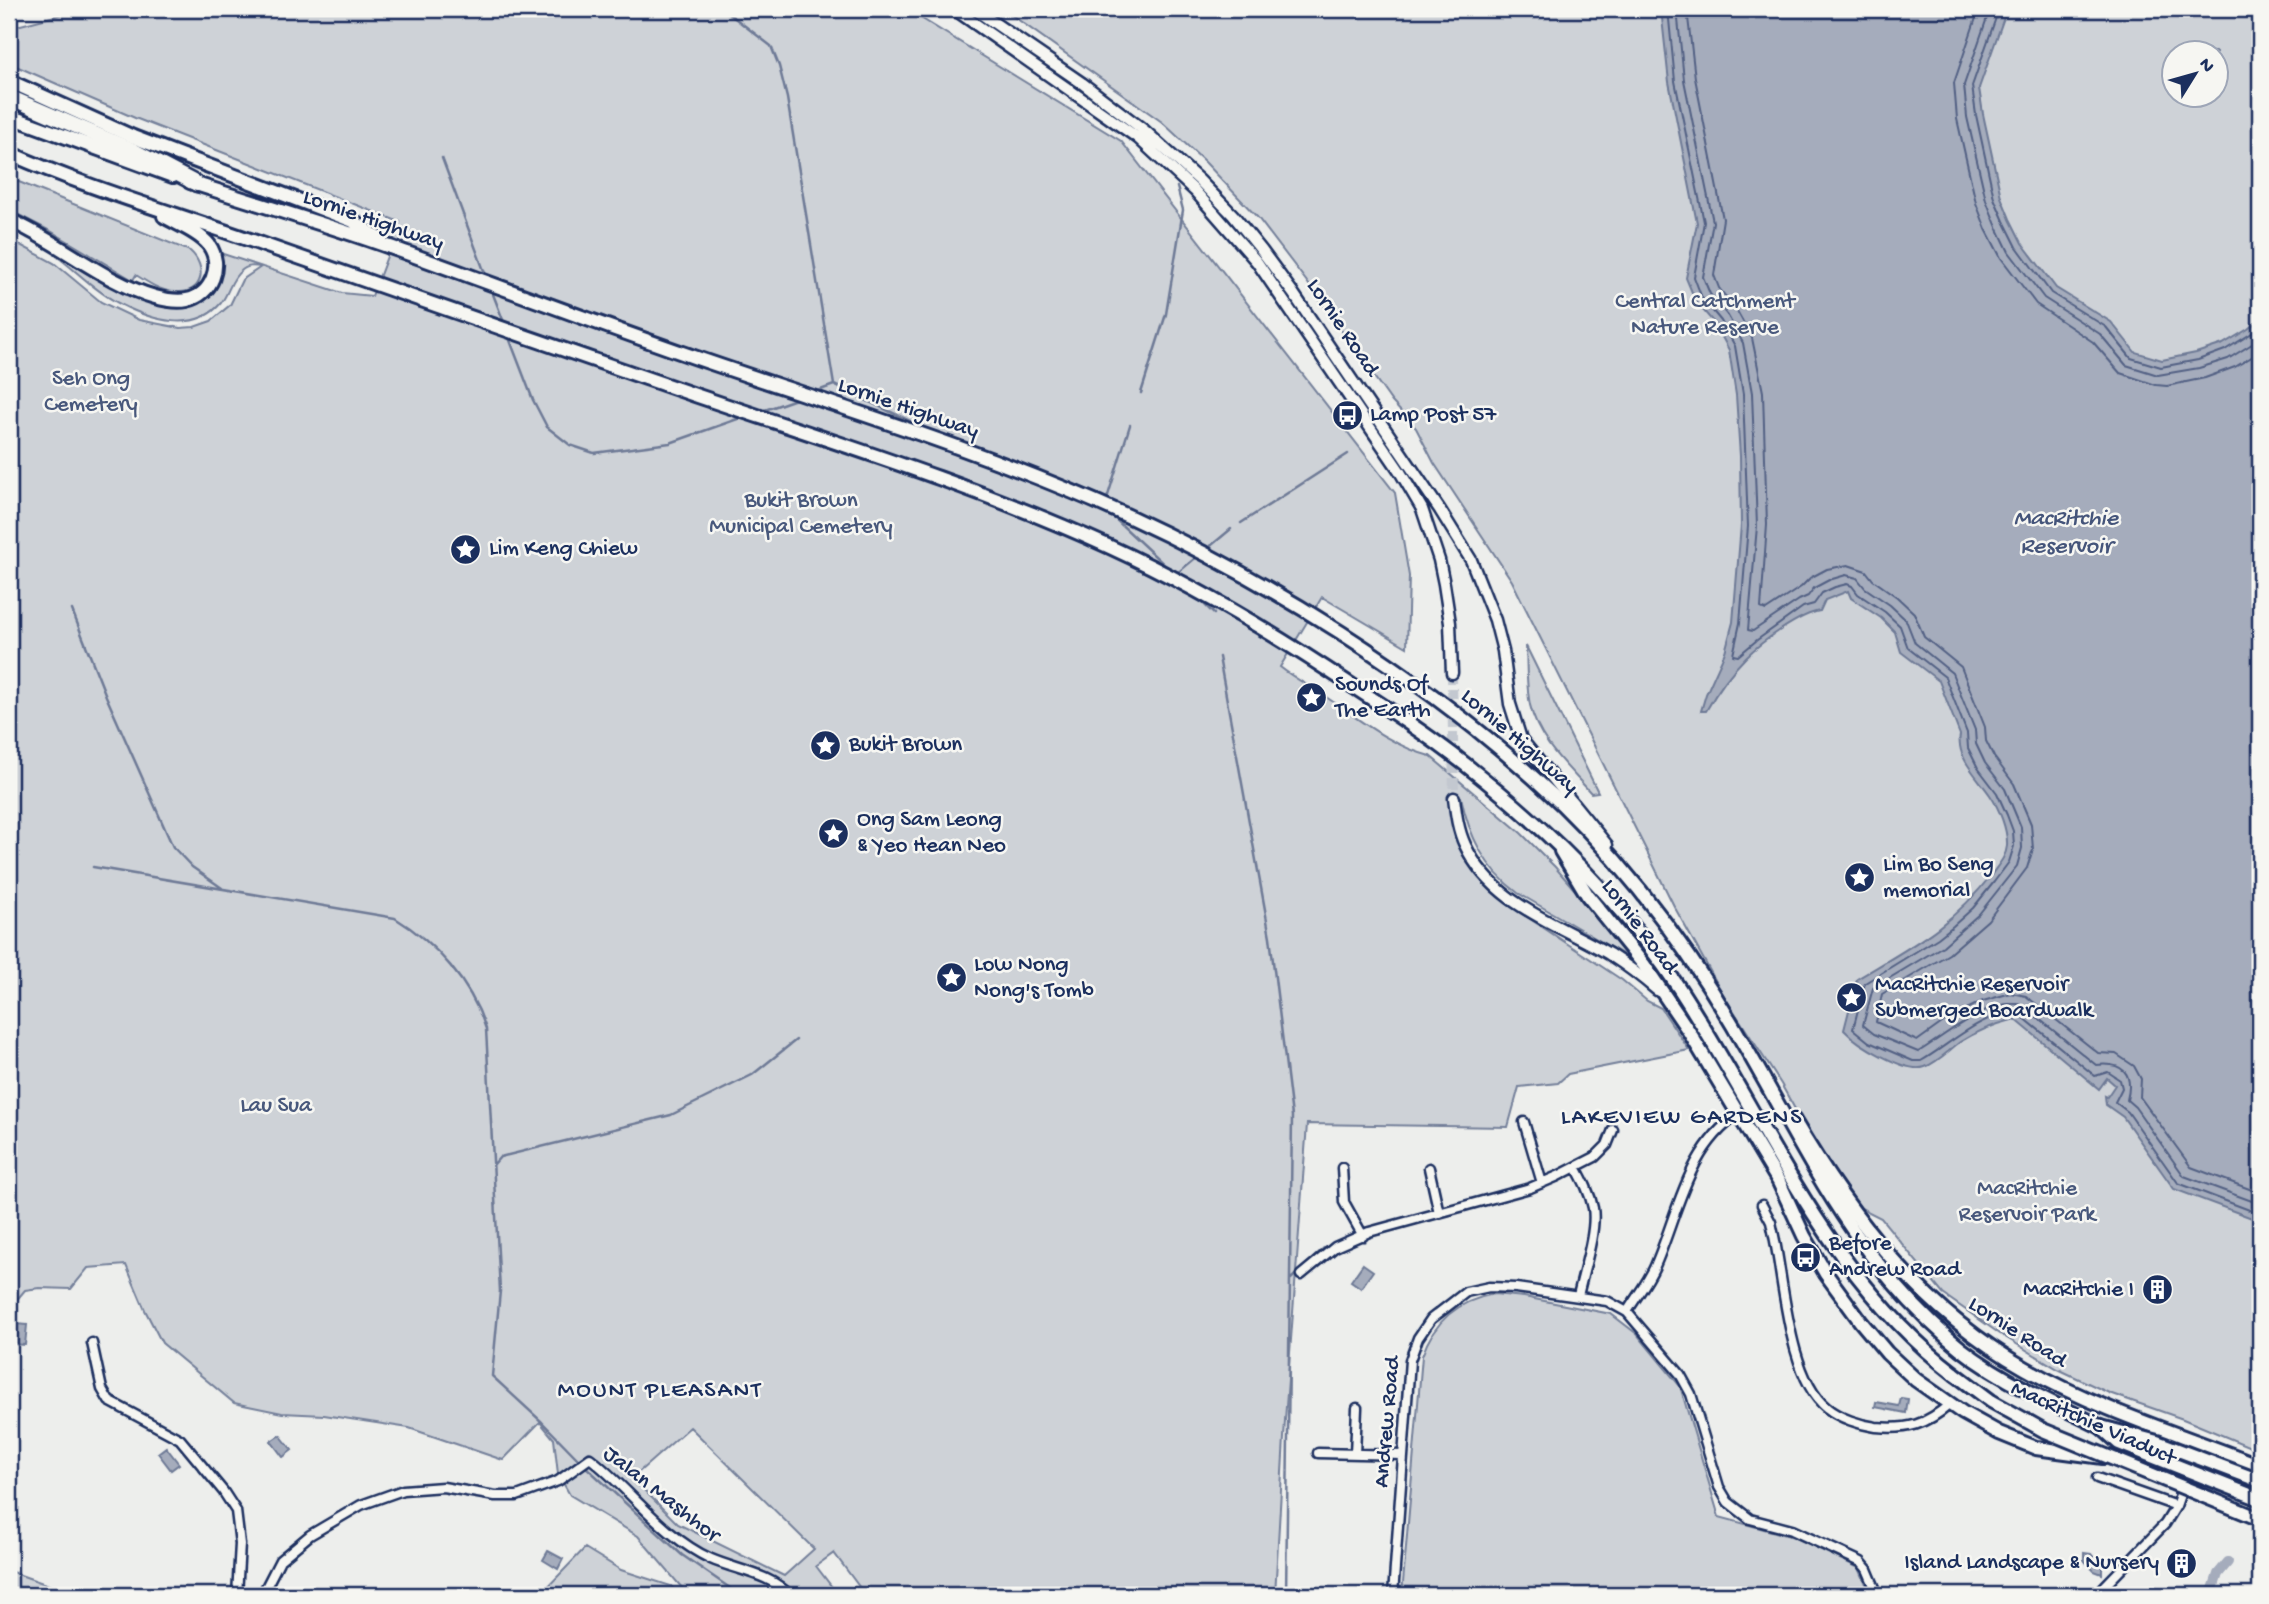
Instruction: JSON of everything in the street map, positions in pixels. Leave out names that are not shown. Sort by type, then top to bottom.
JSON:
[{"type":"highway","points":[[9,97],[134,151],[197,184]]},
{"type":"main road","points":[[9,81],[133,137],[353,221],[396,249]]},
{"type":"main road","name":"Lornie Highway","points":[[9,116],[131,162],[396,249],[617,330],[946,444],[1124,514],[1194,548],[1332,628],[1438,700],[1535,779],[1620,866],[1678,940]]},
{"type":"main road","points":[[9,153],[85,184],[930,475],[1034,514],[1110,547],[1251,620],[1422,732],[1468,766],[1559,848]]},
{"type":"main road","points":[[9,219],[141,292],[172,300],[187,300],[197,296],[211,284],[214,274],[216,262],[211,249],[204,240],[140,202]]},
{"type":"main road","name":"Lornie Road","points":[[1559,848],[1647,943],[1683,995],[1793,1180]]},
{"type":"main road","name":"Lornie Road","points":[[1559,848],[1588,896],[1666,997],[1779,1182],[1804,1236],[1833,1284],[1887,1353],[1916,1380],[1999,1433],[2036,1448],[2120,1458],[2260,1517]]},
{"type":"main road","name":"Lornie Road","points":[[1678,940],[1746,1046],[1813,1170]]},
{"type":"main road","name":"Lornie Road","points":[[1746,1046],[1751,1050],[1817,1160],[1859,1219],[1899,1268],[1928,1298],[2024,1368],[2148,1424],[2260,1466]]},
{"type":"main road","name":"MacRitchie Viaduct","points":[[1813,1170],[1866,1251],[1911,1303],[1951,1342],[2005,1379],[2101,1427]]},
{"type":"main road","name":"MacRitchie Viaduct","points":[[1793,1180],[1817,1222],[1850,1269],[1931,1355],[1991,1401],[2043,1430],[2260,1517]]},
{"type":"main road","points":[[2120,1458],[2140,1443],[2148,1424]]},
{"type":"main road","points":[[2101,1427],[2157,1442],[2260,1481]]},
{"type":"main road","points":[[2101,1427],[2119,1443],[2260,1499]]},
{"type":"main road","points":[[2157,1472],[2172,1433]]},
{"type":"street","name":"Lornie Road","points":[[954,9],[1138,138],[1228,226],[1258,262],[1399,470],[1422,509],[1439,560],[1450,623],[1452,673]]},
{"type":"street","name":"Lornie Road","points":[[974,9],[1123,114],[1167,149],[1233,215],[1293,293],[1471,560],[1496,620],[1510,704],[1521,739],[1598,832],[1620,866]]},
{"type":"street","points":[[1026,59],[1031,48]]},
{"type":"street","points":[[1454,798],[1464,844],[1480,871],[1493,886],[1533,914],[1611,955],[1666,997]]},
{"type":"street","points":[[1739,1114],[1720,1128],[1702,1153],[1689,1177],[1654,1270],[1627,1312],[1680,1374],[1691,1394],[1719,1487],[1728,1502],[1750,1519],[1792,1530],[1861,1562],[1878,1595]]},
{"type":"street","points":[[1524,1122],[1542,1183]]},
{"type":"street","points":[[1301,1275],[1335,1247],[1363,1236],[1542,1183],[1595,1157],[1607,1145],[1613,1130]]},
{"type":"street","points":[[1576,1167],[1594,1210],[1593,1230],[1578,1296]]},
{"type":"street","points":[[1342,1168],[1344,1202],[1363,1236]]},
{"type":"street","points":[[1429,1168],[1438,1213]]},
{"type":"street","points":[[1762,1205],[1774,1237],[1791,1334],[1800,1366],[1806,1382],[1826,1407],[1865,1426],[1902,1428],[1924,1423],[1950,1404]]},
{"type":"street","name":"Andrew Road","points":[[1393,1595],[1410,1360],[1418,1338],[1431,1319],[1466,1292],[1489,1287],[1607,1301],[1627,1312]]},
{"type":"street","points":[[92,1343],[102,1389],[109,1401],[180,1439],[236,1511],[240,1544],[237,1595]]},
{"type":"street","points":[[1354,1454],[1357,1408]]},
{"type":"street","points":[[1318,1453],[1403,1455]]},
{"type":"street","name":"Jalan Mashhor","points":[[262,1595],[280,1560],[310,1535],[361,1504],[403,1490],[443,1487],[495,1496],[517,1496],[558,1481],[590,1458],[685,1544],[708,1558],[775,1583],[789,1595]]},
{"type":"street","points":[[2097,1478],[2176,1506]]},
{"type":"street","points":[[2096,1595],[2165,1524],[2176,1506],[2184,1483]]},
{"type":"green space","name":"Bukit Brown Municipal Cemetery","points":[[82,9],[906,9],[1121,141],[1395,493],[1409,576],[1407,647],[1322,597],[1280,667],[1389,739],[1430,756],[1521,833],[1555,867],[1638,963],[1506,884],[1480,851],[1461,797],[1448,797],[1460,846],[1476,873],[1492,891],[1622,980],[1647,1001],[1661,1008],[1689,1050],[1568,1074],[1558,1083],[1519,1087],[1508,1127],[1307,1124],[1275,1595],[851,1595],[860,1588],[834,1553],[816,1566],[838,1595],[688,1595],[638,1536],[570,1495],[558,1474],[554,1439],[540,1422],[503,1460],[409,1428],[324,1415],[282,1413],[234,1403],[162,1343],[126,1265],[88,1268],[71,1289],[25,1290],[9,1309],[9,239],[54,263],[101,302],[139,320],[180,328],[194,327],[211,321],[230,305],[242,280],[261,267],[243,269],[232,282],[221,303],[210,313],[186,321],[172,321],[145,315],[111,299],[55,255],[56,253],[125,295],[128,291],[199,302],[217,252],[342,293],[372,296],[400,222],[135,118],[9,63],[9,28]],"holes":[[[690,1427],[814,1549],[784,1576],[678,1524],[632,1478]]]},
{"type":"green space","name":"Central Catchment Nature Reserve","points":[[1003,9],[2260,9],[2260,1451],[2183,1419],[2109,1393],[2058,1369],[2000,1334],[1943,1294],[1881,1218],[1861,1208],[1814,1143],[1781,1084],[1724,996],[1675,908],[1512,581],[1434,463],[1416,428],[1392,402],[1258,218],[1205,162],[1162,122]]},
{"type":"green space","points":[[9,178],[190,251],[196,257],[201,272],[197,284],[193,289],[171,292],[160,289],[136,275],[133,280],[9,210]]},
{"type":"green space","points":[[1526,646],[1598,792],[1591,793],[1555,753],[1534,718],[1527,683]]},
{"type":"green space","points":[[1494,1294],[1611,1314],[1637,1334],[1680,1386],[1719,1517],[1794,1537],[1859,1568],[1871,1595],[1402,1595],[1422,1356],[1440,1323],[1458,1307]]},
{"type":"green space","points":[[585,1548],[621,1570],[671,1586],[679,1595],[540,1595]]},
{"type":"green space","points":[[9,1571],[71,1593],[75,1595],[9,1595]]},
{"type":"water","name":"MacRitchie Reservoir","points":[[1661,9],[2007,9],[1979,88],[1983,114],[2001,197],[2010,219],[2022,243],[2056,288],[2111,322],[2135,352],[2162,360],[2223,344],[2260,319],[2260,1221],[2174,1189],[2123,1117],[2106,1105],[2105,1096],[2107,1097],[2115,1085],[2107,1078],[2099,1089],[2015,1019],[1973,1034],[1934,1062],[1917,1068],[1882,1056],[1859,1043],[1844,1030],[1857,979],[1930,934],[1962,908],[2001,861],[2007,846],[2006,833],[1993,800],[1961,752],[1960,735],[1939,681],[1901,652],[1895,632],[1881,618],[1851,598],[1848,591],[1825,600],[1820,611],[1781,629],[1761,644],[1735,669],[1706,711],[1701,711],[1725,652],[1733,622],[1741,525],[1740,456],[1736,395],[1729,350],[1715,324],[1696,302],[1686,278],[1697,223],[1669,82]]},
{"type":"water","points":[[1363,1264],[1373,1271],[1361,1288],[1351,1281]]},
{"type":"water","points":[[16,1324],[27,1325],[25,1345],[13,1344]]},
{"type":"water","points":[[1901,1398],[1908,1399],[1906,1413],[1875,1407],[1876,1402],[1899,1406]]},
{"type":"water","points":[[280,1435],[292,1450],[283,1457],[271,1441]]},
{"type":"water","points":[[166,1447],[179,1464],[171,1470],[158,1453]]},
{"type":"water","points":[[548,1551],[563,1559],[558,1569],[543,1560]]},
{"type":"water","points":[[2084,1553],[2091,1554],[2102,1567],[2102,1574],[2094,1571],[2084,1560]]},
{"type":"waterway","points":[[723,9],[771,46],[779,66],[787,98],[834,385]]},
{"type":"waterway","points":[[442,158],[486,276]]},
{"type":"waterway","points":[[1141,393],[1166,314],[1183,210],[1177,187]]},
{"type":"waterway","points":[[491,289],[505,325]]},
{"type":"waterway","points":[[508,335],[533,400],[547,427],[570,445],[594,453],[670,443],[746,416]]},
{"type":"waterway","points":[[815,392],[834,385],[933,432]]},
{"type":"waterway","points":[[759,412],[799,398]]},
{"type":"waterway","points":[[1106,502],[1130,425]]},
{"type":"waterway","points":[[1241,523],[1348,454]]},
{"type":"waterway","points":[[1111,515],[1170,570]]},
{"type":"waterway","points":[[1207,549],[1231,529]]},
{"type":"waterway","points":[[1175,575],[1199,555]]},
{"type":"waterway","points":[[1197,597],[1214,614]]},
{"type":"waterway","points":[[72,610],[106,696],[173,847],[192,867],[222,888]]},
{"type":"waterway","points":[[1219,657],[1270,937],[1292,1116],[1286,1595]]},
{"type":"waterway","points":[[93,867],[395,918],[424,939],[450,966],[471,996],[486,1029],[500,1291],[492,1376],[580,1461]]},
{"type":"waterway","points":[[494,1164],[500,1157],[671,1115],[752,1075],[796,1040]]},
{"type":"waterway","points":[[1291,1279],[1324,1248]]},
{"type":"waterway","points":[[585,1466],[682,1555],[740,1595]]},
{"type":"waterway","points":[[2211,1595],[2218,1574],[2228,1562]]},
{"type":"tunnel","points":[[1452,673],[1454,798]]},
{"type":"place","name":"Lamp Post 57","points":[[1347,415]]},
{"type":"place","name":"Lim Keng Chiew","points":[[466,549]]},
{"type":"place","name":"Sounds Of The Earth","points":[[1312,698]]},
{"type":"place","name":"Bukit Brown","points":[[826,745]]},
{"type":"place","name":"Ong Sam Leong & Yeo Hean Neo","points":[[834,833]]},
{"type":"place","name":"Lim Bo Seng memorial","points":[[1860,878]]},
{"type":"place","name":"Low Nong Nong's Tomb","points":[[951,978]]},
{"type":"place","name":"MacRitchie Reservoir Submerged Boardwalk","points":[[1852,998]]},
{"type":"place","name":"Before Andrew Road","points":[[1806,1257]]},
{"type":"place","name":"MacRitchie I","points":[[2157,1290]]},
{"type":"place","name":"Island Landscape & Nursery","points":[[2182,1563]]},
{"type":"district","name":"LAKEVIEW GARDENS","points":[[1682,1118]]},
{"type":"district","name":"MOUNT PLEASANT","points":[[660,1391]]},
{"type":"park label","name":"Seh Ong Cemetery","points":[[91,392]]},
{"type":"park label","name":"Lau Sua","points":[[276,1106]]},
{"type":"park label","name":"MacRitchie Reservoir Park","points":[[2027,1202]]}]
